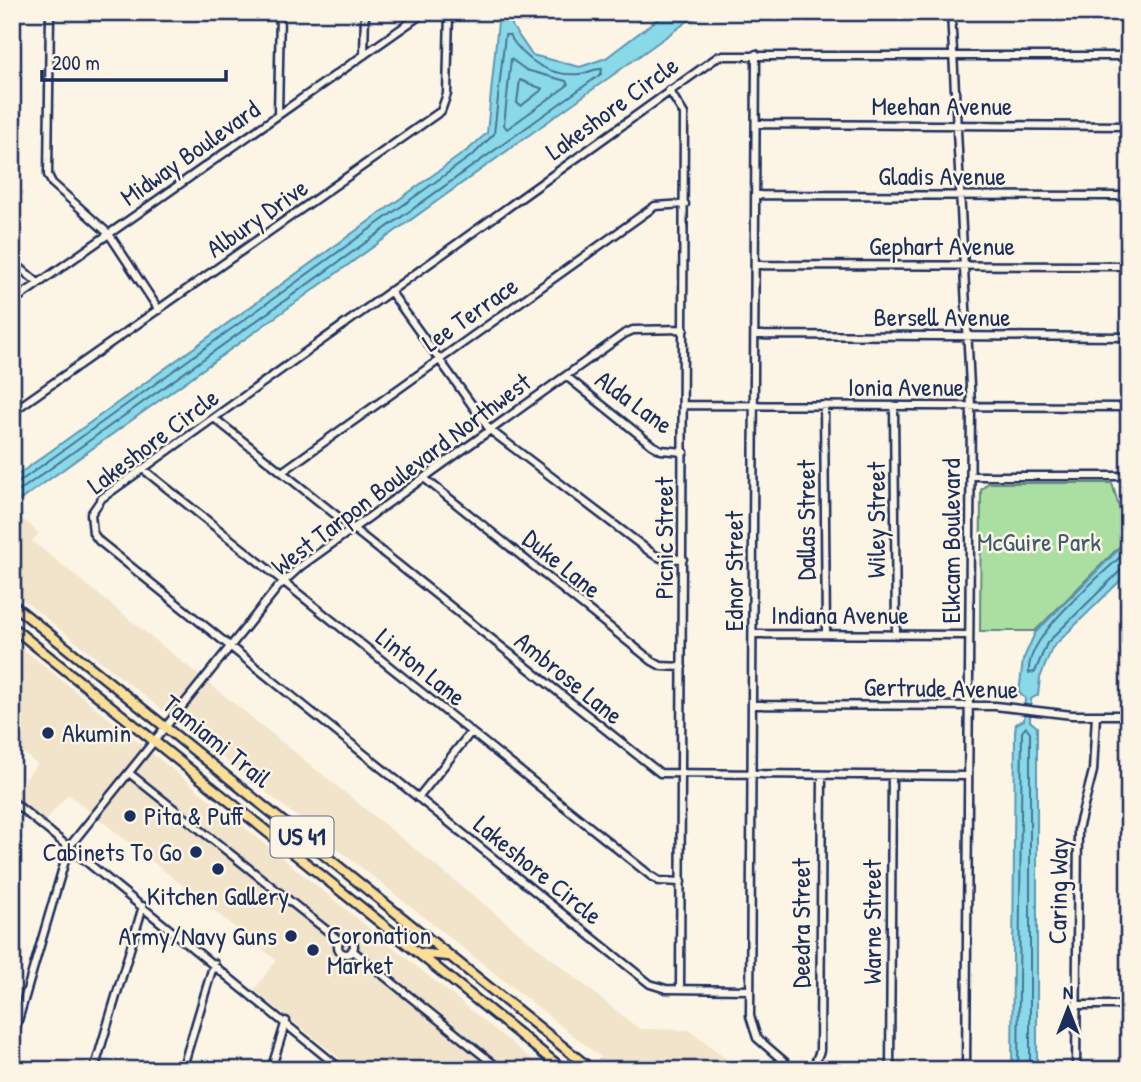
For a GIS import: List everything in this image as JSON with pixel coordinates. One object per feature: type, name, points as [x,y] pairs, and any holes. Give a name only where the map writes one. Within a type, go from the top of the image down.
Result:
[{"type":"main road","name":"Tamiami Trail","points":[[12,604],[592,1070]]},
{"type":"main road","name":"Tamiami Trail","points":[[12,627],[564,1070]]},
{"type":"main road","points":[[392,932],[427,937]]},
{"type":"main road","points":[[418,953],[434,952],[453,958]]},
{"type":"street","points":[[50,12],[48,175],[52,183],[109,234],[159,310]]},
{"type":"street","points":[[273,12],[280,12],[278,115]]},
{"type":"street","points":[[364,55],[365,12]]},
{"type":"street","name":"Midway Boulevard","points":[[12,302],[425,12]]},
{"type":"street","name":"Albury Drive","points":[[12,412],[441,111],[447,94],[449,12]]},
{"type":"street","name":"Elkcam Boulevard","points":[[951,12],[951,55],[971,406],[966,1070]]},
{"type":"street","name":"Ednor Street","points":[[756,54],[750,990],[753,1031],[762,1044],[794,1070]]},
{"type":"street","name":"Lakeshore Circle","points":[[750,990],[659,988],[650,984],[230,647],[93,533],[91,514],[95,505],[143,469],[719,56],[1129,56]]},
{"type":"street","name":"Picnic Street","points":[[670,90],[684,114],[680,989]]},
{"type":"street","name":"Meehan Avenue","points":[[756,124],[1129,126]]},
{"type":"street","name":"Gladis Avenue","points":[[755,195],[1129,196]]},
{"type":"street","name":"Lee Terrace","points":[[282,472],[655,206],[685,204]]},
{"type":"street","points":[[12,261],[38,283]]},
{"type":"street","name":"Gephart Avenue","points":[[755,265],[1129,267]]},
{"type":"street","points":[[390,291],[490,430],[653,554],[661,558],[683,559]]},
{"type":"street","name":"West Tarpon Boulevard Northwest","points":[[12,1041],[69,847],[164,726],[284,581],[490,430],[633,330],[684,329]]},
{"type":"street","name":"Bersell Avenue","points":[[755,335],[1129,337]]},
{"type":"street","name":"Alda Lane","points":[[566,376],[652,445],[661,450],[684,452]]},
{"type":"street","name":"Ionia Avenue","points":[[684,405],[1129,407]]},
{"type":"street","name":"Dallas Street","points":[[824,405],[826,634]]},
{"type":"street","name":"Wiley Street","points":[[894,406],[896,635]]},
{"type":"street","name":"Ambrose Lane","points":[[214,418],[651,769],[660,773],[681,774],[968,776]]},
{"type":"street","name":"Linton Lane","points":[[143,469],[651,876],[659,881],[681,882]]},
{"type":"street","points":[[971,476],[1129,476]]},
{"type":"street","name":"Duke Lane","points":[[424,478],[652,661],[661,666],[682,667]]},
{"type":"street","name":"Indiana Avenue","points":[[753,634],[970,635]]},
{"type":"street","name":"Gertrude Avenue","points":[[752,705],[969,706],[1129,715]]},
{"type":"street","name":"Caring Way","points":[[1076,1070],[1078,829],[1093,771],[1096,715]]},
{"type":"street","points":[[418,798],[471,732]]},
{"type":"street","points":[[129,773],[340,941],[351,940],[352,950],[501,1070]]},
{"type":"street","name":"Deedra Street","points":[[812,1070],[820,1051],[822,775]]},
{"type":"street","name":"Warne Street","points":[[890,1070],[892,775]]},
{"type":"street","points":[[12,801],[286,1021],[342,1070]]},
{"type":"street","points":[[94,1070],[143,906]]},
{"type":"street","points":[[182,1070],[214,963]]},
{"type":"street","points":[[1076,1005],[1129,1005]]},
{"type":"street","points":[[271,1070],[286,1021]]},
{"type":"shaded area","points":[[13,511],[39,533],[32,541],[639,1029],[690,1030],[740,1070],[617,1070],[12,591]]},
{"type":"shaded area","points":[[12,640],[545,1070],[348,1070],[343,1061],[254,990],[276,960],[68,794],[44,822],[12,796],[37,764],[19,749],[12,757]]},
{"type":"green space","name":"McGuire Park","points":[[988,483],[1112,483],[1128,538],[1035,631],[980,631],[981,490]]},
{"type":"water","points":[[499,12],[512,12],[512,26],[532,55],[580,67],[606,58],[667,12],[768,12],[697,17],[688,21],[12,506],[12,479],[469,149],[487,133]]},
{"type":"water","points":[[1129,539],[1129,572],[1052,648],[1040,678],[1038,695],[1031,699],[1030,721],[1037,727],[1037,1070],[1012,1070],[1015,732],[1016,724],[1024,720],[1025,698],[1019,693],[1023,660],[1035,633]]},
{"type":"place","name":"Akumin","points":[[48,733]]},
{"type":"place","name":"Pita & Puff","points":[[130,816]]},
{"type":"place","name":"Cabinets To Go","points":[[196,852]]},
{"type":"place","name":"Kitchen Gallery","points":[[218,869]]},
{"type":"place","name":"Army/Navy Guns","points":[[291,936]]},
{"type":"place","name":"Coronation Market","points":[[313,950]]}]
